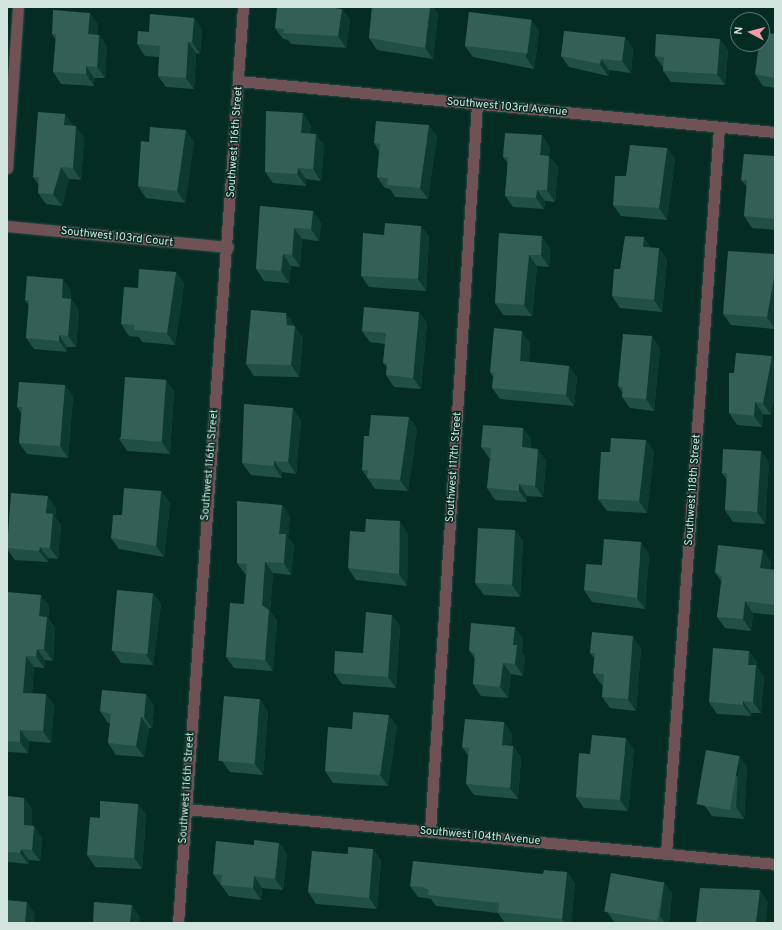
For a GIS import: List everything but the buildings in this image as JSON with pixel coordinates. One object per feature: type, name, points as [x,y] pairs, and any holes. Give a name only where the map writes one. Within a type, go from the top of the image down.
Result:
[{"type":"street","points":[[7,168],[11,59],[18,7]]},
{"type":"street","name":"Southwest 116th Street","points":[[178,923],[228,247],[243,7]]},
{"type":"street","name":"Southwest 103rd Avenue","points":[[239,81],[775,132]]},
{"type":"street","name":"Southwest 117th Street","points":[[430,831],[478,104]]},
{"type":"street","name":"Southwest 118th Street","points":[[666,853],[719,127]]},
{"type":"street","name":"Southwest 103rd Court","points":[[7,226],[228,247]]},
{"type":"street","name":"Southwest 104th Avenue","points":[[186,809],[775,864]]}]
